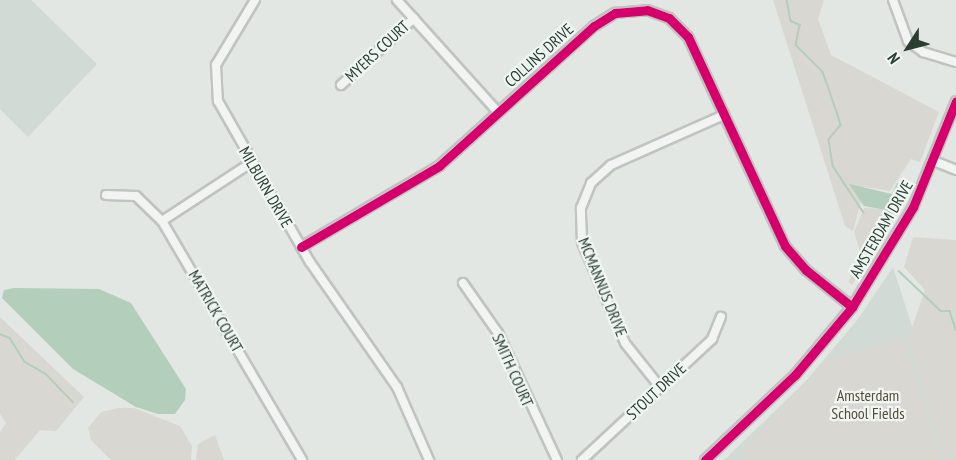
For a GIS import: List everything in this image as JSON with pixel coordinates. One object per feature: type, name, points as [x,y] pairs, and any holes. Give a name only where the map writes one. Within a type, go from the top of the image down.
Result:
[{"type":"street","name":"MILBURN DRIVE","points":[[255,0],[220,55],[214,78],[218,101],[300,247],[397,387],[429,460]]},
{"type":"street","points":[[398,0],[498,112]]},
{"type":"street","points":[[893,0],[898,25],[908,40],[923,52],[956,62]]},
{"type":"street","name":"COLLINS DRIVE","points":[[300,247],[422,178],[594,26],[615,13],[635,9],[656,12],[681,27],[776,233],[806,270],[852,307]]},
{"type":"street","name":"MYERS COURT","points":[[341,85],[414,18]]},
{"type":"street","name":"AMSTERDAM DRIVE","points":[[705,460],[795,375],[852,307],[900,231],[934,161],[956,101]]},
{"type":"street","name":"MCMANNUS DRIVE","points":[[660,387],[625,343],[582,242],[581,208],[591,183],[611,165],[724,116]]},
{"type":"street","points":[[934,161],[956,170]]},
{"type":"street","points":[[162,221],[252,162]]},
{"type":"street","name":"MATRICK COURT","points":[[106,195],[136,196],[162,221],[302,460]]},
{"type":"street","name":"SMITH COURT","points":[[463,283],[498,333],[557,460]]},
{"type":"street","name":"STOUT DRIVE","points":[[582,460],[712,339],[721,317]]},
{"type":"shaded area","points":[[0,0],[31,0],[97,64],[28,137],[0,109]]},
{"type":"shaded area","points":[[897,183],[904,186],[903,194],[872,250],[869,246],[886,210],[864,206],[849,184],[892,194]]},
{"type":"shaded area","name":"Amsterdam School Fields","points":[[893,267],[955,460],[724,460],[806,381],[858,319]]},
{"type":"shaded area","points":[[14,288],[99,289],[131,303],[186,389],[185,400],[175,414],[158,414],[136,407],[73,369],[2,298],[4,290]]},
{"type":"green space","points":[[773,0],[824,0],[818,19],[831,55],[939,112],[920,162],[911,159],[890,191],[865,187],[853,231],[845,226]]},
{"type":"green space","points":[[864,208],[887,209],[868,247],[874,251],[852,285],[848,282],[861,255],[854,232]]},
{"type":"green space","points":[[913,237],[956,240],[956,460],[945,460],[908,339],[925,290],[904,267]]},
{"type":"green space","points":[[0,317],[84,397],[56,431],[40,430],[15,460],[0,460],[0,432],[6,423],[0,414]]},
{"type":"green space","name":"Amsterdam School Fields","points":[[904,338],[942,460],[745,460],[741,451],[828,359]]},
{"type":"green space","points":[[118,408],[134,408],[180,426],[192,446],[191,460],[111,460],[91,440],[88,428],[101,412]]},
{"type":"green space","points":[[215,435],[224,460],[196,460],[198,444]]},
{"type":"waterway","points":[[787,0],[791,21],[800,25],[796,45],[823,72],[841,125],[829,140],[833,166],[864,213]]},
{"type":"waterway","points":[[899,271],[941,311],[950,311],[956,330]]},
{"type":"waterway","points":[[0,334],[10,338],[25,362],[46,374],[73,402]]},
{"type":"cycle path","points":[[301,247],[439,166],[594,26],[615,13],[647,10],[669,18],[688,37],[785,246],[806,270],[852,307]]},
{"type":"cycle path","points":[[705,460],[795,375],[852,307],[913,207],[956,101]]}]
